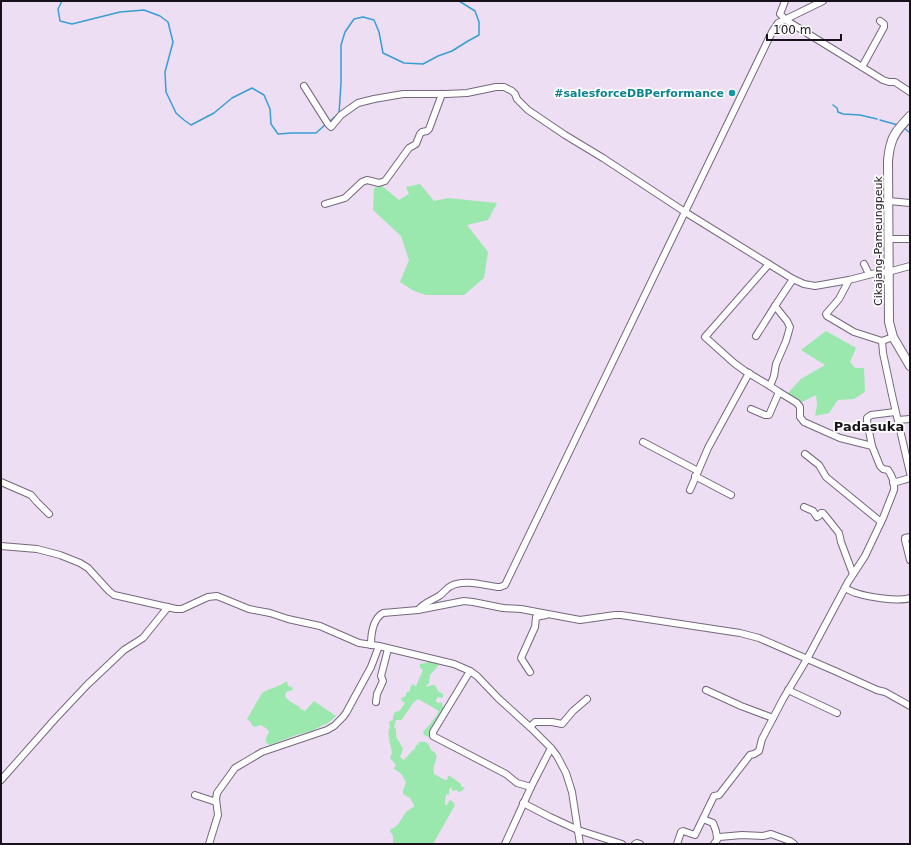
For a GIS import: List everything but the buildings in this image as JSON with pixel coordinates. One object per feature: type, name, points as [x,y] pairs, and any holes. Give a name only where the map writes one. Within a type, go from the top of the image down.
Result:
[{"type":"main road","name":"Cikajang-Pameungpeuk","points":[[906,122],[892,139],[888,160],[888,272],[889,322],[893,337],[910,366]]},
{"type":"street","points":[[785,1],[780,14],[784,19],[862,68],[883,80],[895,82],[910,92]]},
{"type":"street","points":[[418,610],[423,604],[439,596],[447,588],[456,584],[471,583],[497,588],[505,585],[772,32],[778,23],[784,19],[823,1]]},
{"type":"street","points":[[862,68],[884,27],[884,24],[880,21]]},
{"type":"street","points":[[304,86],[331,127],[341,115],[358,102],[403,94],[467,93],[496,87],[504,87],[515,94],[517,99],[528,110],[685,212],[793,279],[804,284],[815,286],[849,280],[869,274],[888,272],[910,266]]},
{"type":"street","points":[[325,204],[345,198],[362,182],[367,180],[379,182],[385,181],[409,148],[416,144],[420,134],[429,129],[442,94]]},
{"type":"street","points":[[889,201],[910,203]]},
{"type":"street","points":[[889,239],[910,239]]},
{"type":"street","points":[[769,264],[706,336],[706,338],[734,363],[799,405],[800,417],[804,422],[840,438],[872,446]]},
{"type":"street","points":[[864,264],[869,274]]},
{"type":"street","points":[[756,336],[793,279]]},
{"type":"street","points":[[849,280],[839,299],[826,314],[827,316],[854,332],[882,341],[893,337]]},
{"type":"street","points":[[770,386],[774,376],[776,364],[786,341],[790,327],[775,306]]},
{"type":"street","points":[[882,341],[884,359],[895,412],[910,473]]},
{"type":"street","points":[[690,490],[710,444],[749,373]]},
{"type":"street","points":[[751,409],[765,415],[769,415],[779,392]]},
{"type":"street","points":[[677,844],[681,832],[683,831],[695,835],[714,796],[719,796],[750,755],[759,751],[762,739],[788,690],[807,659],[853,574],[865,556],[894,490],[892,476],[888,470],[883,469],[880,466],[872,446],[867,418],[871,415],[895,412]]},
{"type":"street","points":[[898,420],[910,419]]},
{"type":"street","points":[[643,442],[731,495]]},
{"type":"street","points":[[805,454],[820,465],[826,477],[881,522]]},
{"type":"street","points":[[893,483],[910,478]]},
{"type":"street","points":[[1,482],[31,495],[50,514]]},
{"type":"street","points":[[804,507],[813,511],[818,517],[821,513],[823,513],[838,532],[853,574]]},
{"type":"street","points":[[910,537],[905,538],[905,540],[910,560]]},
{"type":"street","points":[[1,546],[37,550],[64,557],[88,568],[114,595],[176,609],[182,609],[208,597],[217,596],[249,609],[320,626],[359,643],[379,646],[454,664],[470,671],[530,727],[557,756],[563,766],[570,784],[580,844]]},
{"type":"street","points":[[845,588],[856,593],[870,596],[895,599],[910,598]]},
{"type":"street","points":[[371,645],[372,631],[377,618],[383,613],[418,610],[464,602],[521,609],[580,620],[621,615],[740,633],[759,638],[884,692],[910,706]]},
{"type":"street","points":[[1,780],[87,685],[124,650],[143,638],[168,607]]},
{"type":"street","points":[[530,672],[521,658],[534,627],[536,616],[551,615]]},
{"type":"street","points":[[209,844],[218,815],[216,796],[218,789],[233,770],[238,765],[262,752],[321,732],[334,726],[346,713],[371,667],[379,646]]},
{"type":"street","points":[[376,702],[376,694],[383,681],[381,676],[388,649]]},
{"type":"street","points":[[470,671],[433,732],[433,736],[506,774],[517,783],[531,787]]},
{"type":"street","points":[[706,690],[741,706],[773,718]]},
{"type":"street","points":[[788,690],[836,713]]},
{"type":"street","points":[[530,727],[535,722],[552,722],[562,724],[573,711],[588,699]]},
{"type":"street","points":[[505,844],[523,803],[551,748]]},
{"type":"street","points":[[195,794],[216,802]]},
{"type":"street","points":[[523,803],[578,830],[622,844]]},
{"type":"street","points":[[703,819],[713,823],[716,831],[716,841]]},
{"type":"street","points":[[716,841],[719,837],[742,835],[765,836],[771,834],[794,844]]},
{"type":"street","points":[[635,844],[640,844]]},
{"type":"green space","points":[[420,184],[434,201],[448,198],[497,203],[488,220],[467,225],[488,252],[484,278],[464,295],[426,295],[414,291],[400,282],[409,260],[401,236],[373,210],[374,188],[382,186],[399,200],[409,194],[406,187]]},
{"type":"green space","points":[[826,331],[856,348],[850,362],[855,368],[864,368],[865,392],[854,399],[838,400],[829,413],[815,416],[817,405],[816,395],[802,402],[788,393],[801,379],[825,365],[801,350]]},
{"type":"green space","points":[[429,660],[440,662],[430,675],[429,683],[425,687],[435,685],[438,691],[443,694],[443,698],[438,697],[436,702],[441,702],[444,708],[429,737],[424,735],[423,732],[439,711],[418,699],[413,703],[401,720],[396,720],[394,727],[396,729],[397,739],[403,749],[400,757],[404,760],[415,749],[419,742],[425,742],[436,754],[434,774],[445,780],[447,780],[448,776],[450,776],[461,784],[461,787],[465,787],[462,791],[458,792],[457,790],[452,791],[451,787],[449,790],[449,795],[446,794],[445,805],[447,805],[450,800],[455,805],[433,844],[393,844],[393,836],[390,831],[391,829],[397,825],[406,812],[414,807],[414,805],[410,798],[403,794],[406,782],[401,774],[393,768],[396,765],[390,758],[392,753],[389,737],[389,722],[393,720],[395,712],[400,710],[405,703],[401,698],[406,696],[406,693],[410,691],[412,685],[414,684],[416,686],[423,670],[420,668],[420,664],[426,663]]},
{"type":"green space","points":[[287,681],[288,686],[292,687],[293,690],[286,692],[285,696],[293,704],[305,711],[314,701],[336,716],[328,723],[312,731],[296,735],[270,745],[266,743],[266,738],[269,732],[267,729],[261,725],[254,727],[247,719],[262,693]]},
{"type":"waterway","points":[[62,1],[58,9],[60,21],[72,24],[120,12],[144,10],[160,16],[168,22],[173,42],[165,72],[166,92],[176,113],[191,125],[214,113],[232,98],[252,88],[264,95],[270,109],[271,124],[278,134],[316,133],[326,124]]},
{"type":"waterway","points":[[329,122],[339,113],[341,45],[345,32],[354,19],[363,17],[374,20],[379,32],[383,53],[404,63],[423,64],[452,51],[479,35],[479,22],[475,11],[459,1]]},
{"type":"waterway","points":[[833,105],[837,108],[838,112],[843,114],[860,115],[877,119]]},
{"type":"waterway","points":[[880,120],[898,125]]},
{"type":"waterway","points":[[903,127],[910,133]]},
{"type":"place","name":"#salesforceDBPerformance","points":[[732,93]]},
{"type":"district","name":"Padasuka","points":[[869,426]]}]
